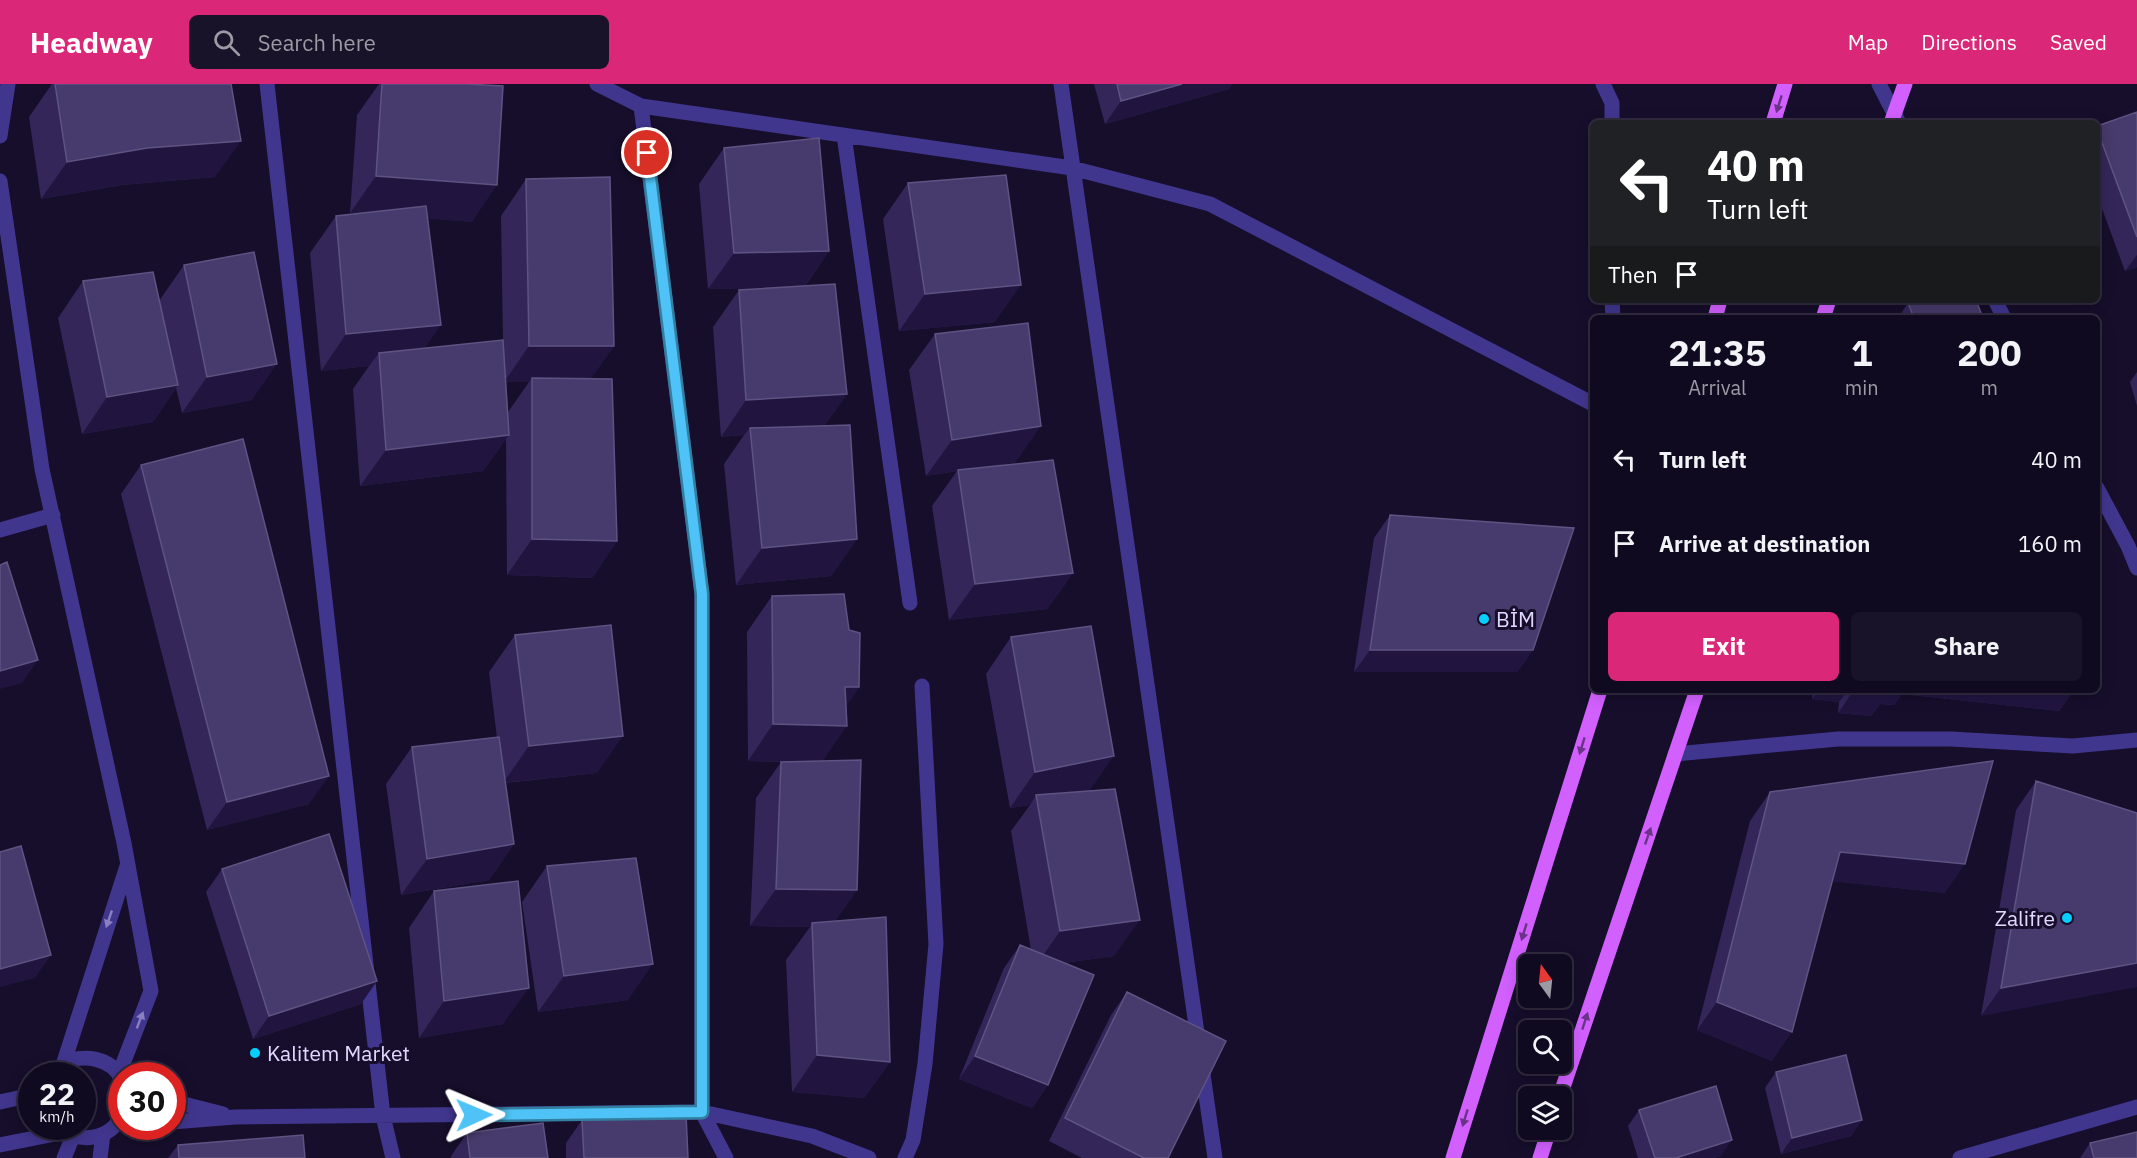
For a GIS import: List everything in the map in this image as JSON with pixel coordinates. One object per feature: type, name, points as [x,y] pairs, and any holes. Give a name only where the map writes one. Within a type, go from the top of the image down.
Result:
[{"type":"main road","points":[[1774,120],[1785,84]]},
{"type":"main road","points":[[1895,120],[1905,84]]},
{"type":"main road","points":[[1453,1158],[1599,693]]},
{"type":"main road","points":[[1563,1086],[1696,693]]},
{"type":"main road","points":[[1540,1158],[1546,1140]]},
{"type":"street","points":[[0,136],[8,84]]},
{"type":"street","points":[[267,84],[383,1116],[393,1158]]},
{"type":"street","points":[[597,84],[641,106],[1072,168],[1210,204],[1590,402]]},
{"type":"street","points":[[1061,84],[1215,1158]]},
{"type":"street","points":[[1603,84],[1612,103],[1612,120]]},
{"type":"street","points":[[1879,84],[1895,120]]},
{"type":"street","points":[[641,106],[702,594],[702,1112],[726,1158]]},
{"type":"street","points":[[843,135],[910,603]]},
{"type":"street","points":[[0,181],[42,469],[128,864],[151,991],[125,1062]]},
{"type":"street","points":[[2100,493],[2133,544],[2137,568]]},
{"type":"street","points":[[0,530],[52,515]]},
{"type":"street","points":[[905,1158],[913,1140],[925,1064],[936,944],[922,686]]},
{"type":"street","points":[[1675,754],[1838,739],[1951,739],[2073,746],[2137,740]]},
{"type":"street","points":[[61,1062],[128,864]]},
{"type":"street","points":[[72,1062],[77,1059],[93,1058],[108,1064]]},
{"type":"street","points":[[0,1102],[18,1098]]},
{"type":"street","points":[[186,1105],[235,1117]]},
{"type":"street","points":[[1960,1158],[2137,1107]]},
{"type":"street","points":[[186,1121],[235,1117],[702,1112],[812,1136],[869,1158]]},
{"type":"street","points":[[0,1145],[24,1140]]},
{"type":"street","points":[[64,1158],[65,1140]]},
{"type":"street","points":[[100,1158],[109,1140]]},
{"type":"building","points":[[55,84],[231,84],[241,141],[147,148],[67,162]]},
{"type":"building","points":[[382,84],[503,86],[497,185],[376,176]]},
{"type":"building","points":[[1117,84],[1182,84],[1121,101]]},
{"type":"building","points":[[2137,112],[2137,237],[2100,137],[2100,125]]},
{"type":"building","points":[[819,138],[829,251],[734,253],[724,148]]},
{"type":"building","points":[[1006,175],[1021,285],[925,294],[908,183]]},
{"type":"building","points":[[610,177],[614,346],[529,346],[526,179]]},
{"type":"building","points":[[426,206],[441,325],[346,334],[336,216]]},
{"type":"building","points":[[254,252],[277,364],[207,377],[184,265]]},
{"type":"building","points":[[153,272],[178,385],[107,397],[83,281]]},
{"type":"building","points":[[835,284],[847,394],[746,400],[739,290]]},
{"type":"building","points":[[1908,303],[1977,303],[1982,315],[1913,315]]},
{"type":"building","points":[[1028,323],[1041,426],[952,440],[935,334]]},
{"type":"building","points":[[503,340],[509,435],[386,450],[379,353]]},
{"type":"building","points":[[532,378],[612,379],[617,541],[532,539]]},
{"type":"building","points":[[850,425],[857,539],[762,548],[750,428]]},
{"type":"building","points":[[243,439],[329,776],[227,802],[141,465]]},
{"type":"building","points":[[1053,460],[1073,573],[975,584],[958,470]]},
{"type":"building","points":[[1390,515],[1574,528],[1533,650],[1370,650]]},
{"type":"building","points":[[7,562],[38,660],[0,671],[0,565]]},
{"type":"building","points":[[844,594],[849,630],[860,633],[859,687],[845,687],[847,726],[773,724],[772,596]]},
{"type":"building","points":[[611,625],[623,736],[529,746],[515,635]]},
{"type":"building","points":[[1091,626],[1114,756],[1035,772],[1011,637]]},
{"type":"building","points":[[499,737],[514,844],[427,859],[412,747]]},
{"type":"building","points":[[861,760],[857,890],[776,889],[781,762]]},
{"type":"building","points":[[1993,761],[1965,864],[1840,852],[1792,1032],[1717,1002],[1770,792]]},
{"type":"building","name":"Zalifre","points":[[2036,781],[2137,813],[2137,963],[2001,988]]},
{"type":"building","points":[[1115,789],[1140,920],[1060,931],[1036,795]]},
{"type":"building","points":[[329,834],[377,981],[269,1016],[222,869]]},
{"type":"building","points":[[21,846],[51,955],[0,969],[0,852]]},
{"type":"building","points":[[636,858],[653,964],[564,976],[547,866]]},
{"type":"building","points":[[518,881],[529,988],[444,1001],[434,891]]},
{"type":"building","points":[[886,917],[890,1062],[817,1055],[812,923]]},
{"type":"building","points":[[1020,945],[1094,975],[1048,1085],[975,1056]]},
{"type":"building","points":[[1127,992],[1226,1041],[1168,1158],[1144,1158],[1065,1118]]},
{"type":"building","points":[[1846,1055],[1862,1120],[1792,1138],[1776,1072]]},
{"type":"building","points":[[1716,1086],[1732,1140],[1676,1158],[1655,1158],[1639,1110]]},
{"type":"building","points":[[686,1114],[688,1158],[584,1158],[582,1120]]},
{"type":"building","points":[[543,1123],[548,1158],[470,1158],[467,1133]]},
{"type":"building","points":[[2137,1132],[2137,1158],[2094,1158],[2090,1143]]},
{"type":"building","points":[[303,1135],[305,1158],[179,1158],[178,1145]]},
{"type":"place","name":"BİM","points":[[1484,619]]},
{"type":"place","name":"Zalifre","points":[[2067,918]]},
{"type":"place","name":"Kalitem Market","points":[[255,1053]]},
{"type":"route","points":[[474,1115],[702,1112],[702,594],[647,153]]}]
